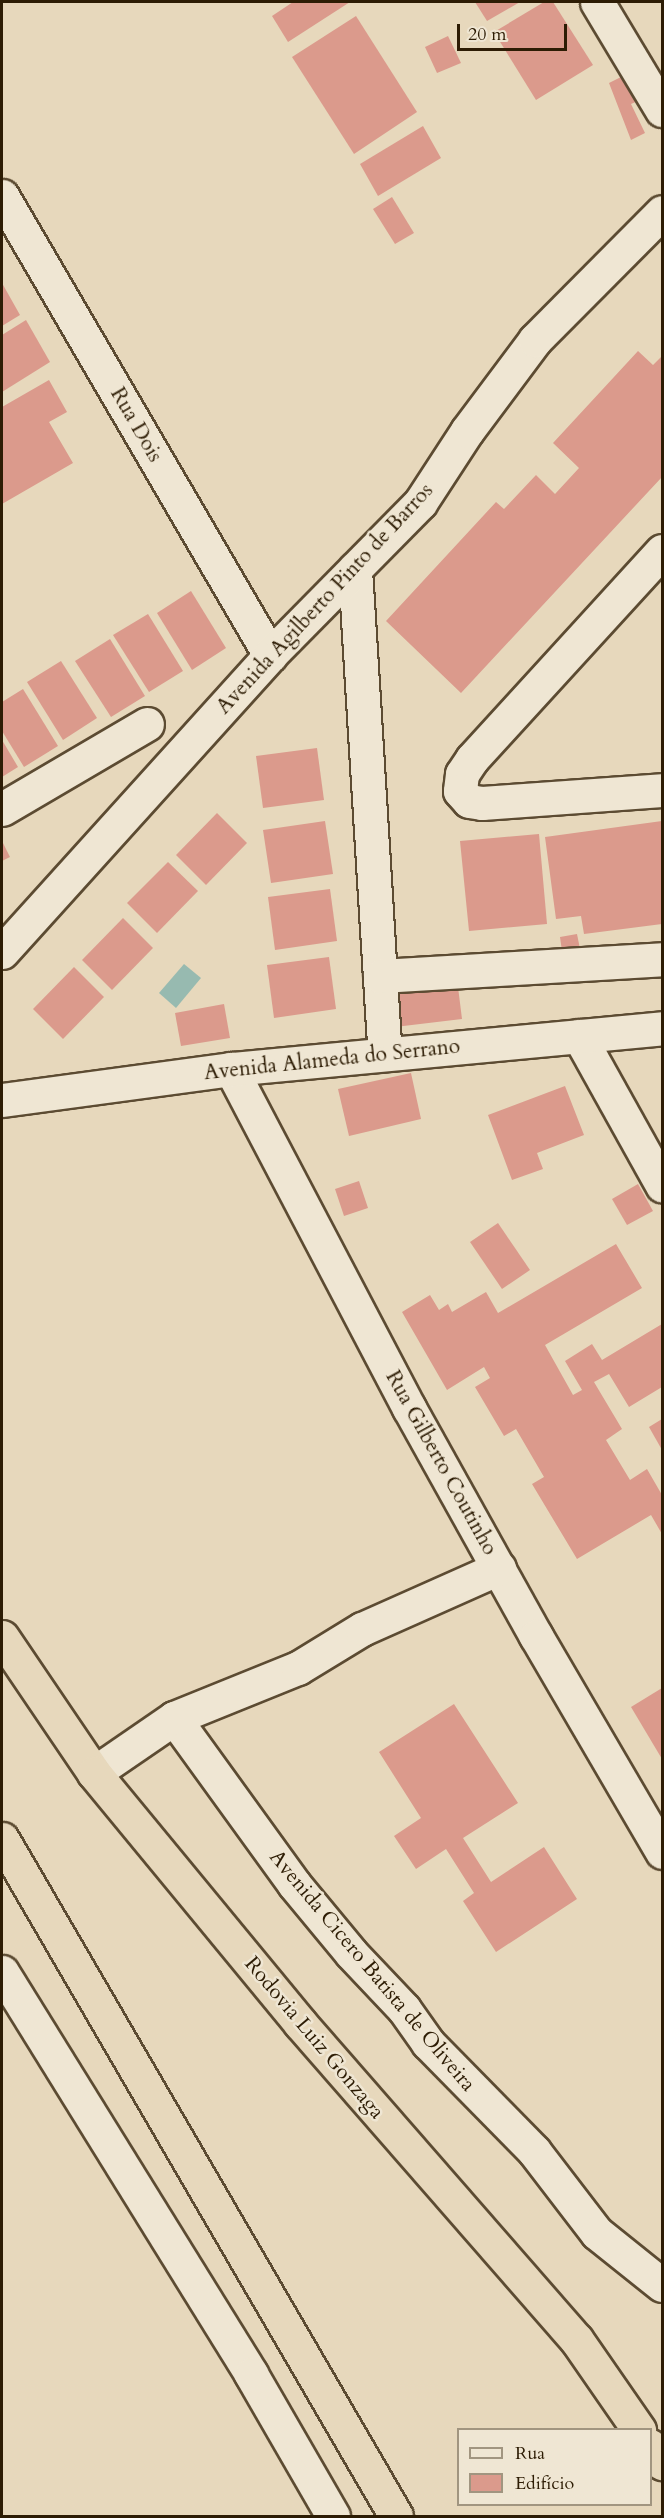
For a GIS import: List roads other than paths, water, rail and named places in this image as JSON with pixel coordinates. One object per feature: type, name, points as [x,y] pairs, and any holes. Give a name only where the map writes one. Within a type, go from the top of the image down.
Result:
[{"type":"highway","name":"Rodovia Luiz Gonzaga","points":[[2,1637],[94,1773],[300,2023],[576,2340],[638,2428]]},
{"type":"highway","points":[[2,1839],[396,2517]]},
{"type":"highway","points":[[652,2447],[663,2463]]},
{"type":"street","points":[[597,2],[663,110]]},
{"type":"street","name":"Rua Dois","points":[[2,196],[270,655]]},
{"type":"street","name":"Avenida Agilberto Pinto de Barros","points":[[2,952],[270,655],[420,503],[467,431],[535,339],[663,212]]},
{"type":"street","points":[[663,551],[472,759],[462,774],[460,791],[469,801],[482,803],[663,790]]},
{"type":"street","points":[[355,569],[385,1054]]},
{"type":"street","points":[[2,809],[147,724]]},
{"type":"street","points":[[380,976],[663,959]]},
{"type":"street","name":"Avenida Alameda do Serrano","points":[[2,1100],[231,1069],[663,1028]]},
{"type":"street","points":[[579,1036],[663,1185]]},
{"type":"street","name":"Rua Gilberto Coutinho","points":[[231,1069],[409,1408],[663,1852]]},
{"type":"street","points":[[94,1773],[174,1718],[298,1668],[362,1629],[499,1568]]},
{"type":"street","name":"Avenida Cicero Batista de Oliveira","points":[[174,1718],[294,1884],[351,1953],[404,2009],[428,2043],[534,2151],[597,2232],[663,2285]]},
{"type":"street","points":[[2,1972],[251,2374],[333,2517]]},
{"type":"water","points":[[184,964],[201,978],[176,1008],[159,993]]}]
